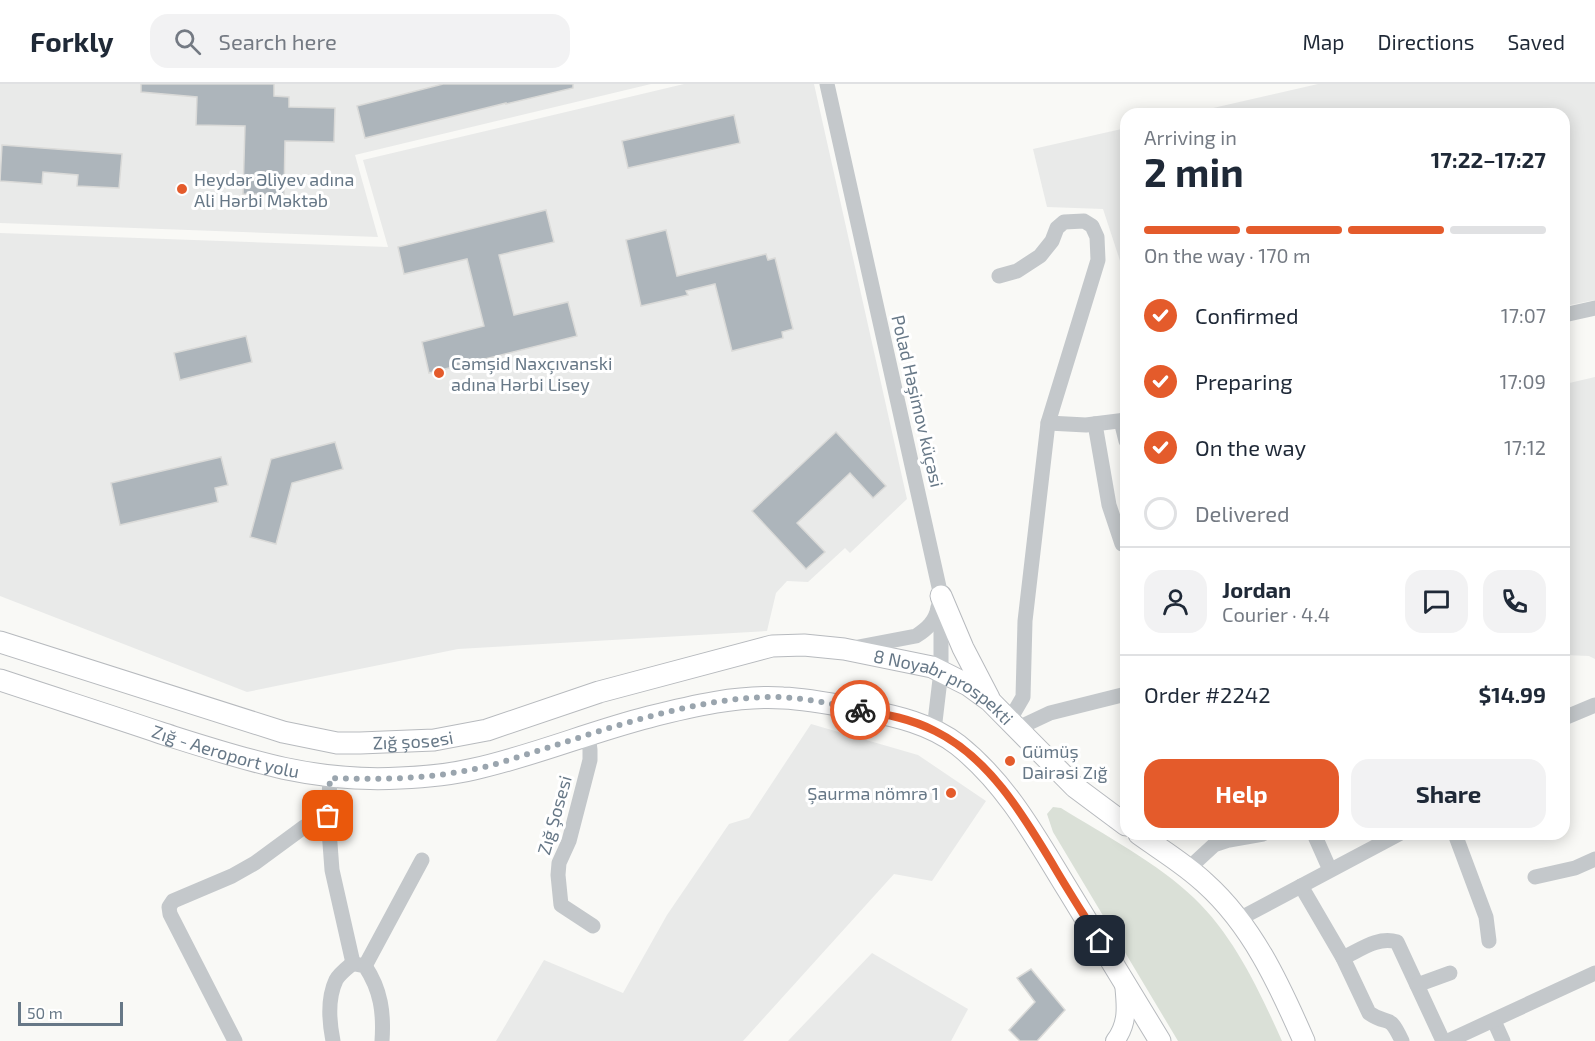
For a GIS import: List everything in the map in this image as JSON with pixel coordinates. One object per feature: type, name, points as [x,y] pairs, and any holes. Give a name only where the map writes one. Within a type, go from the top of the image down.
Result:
[{"type":"highway","points":[[941,596],[963,648],[990,701]]},
{"type":"highway","name":"Zığ şosesi","points":[[0,642],[283,732],[338,743],[422,741],[463,735],[512,723],[599,692],[752,651],[790,645],[835,648]]},
{"type":"highway","name":"8 Noyabr prospekti","points":[[835,648],[932,667],[968,685],[990,701],[1075,787],[1120,821]]},
{"type":"highway","name":"Zığ - Aeroport yolu","points":[[0,680],[275,768],[330,778],[362,780],[471,770],[588,734],[687,708],[766,697],[809,700]]},
{"type":"highway","name":"8 Noyabr prospekti","points":[[809,700],[883,714],[933,730],[971,757],[1004,791],[1024,817],[1160,1041]]},
{"type":"highway","points":[[1148,840],[1188,868],[1239,919],[1266,962],[1304,1041]]},
{"type":"main road","points":[[1115,1041],[1122,1033],[1126,1019],[1124,981]]},
{"type":"street","name":"Polad Həşimov küçəsi","points":[[827,84],[941,596],[941,671],[933,730]]},
{"type":"street","points":[[999,276],[1017,271],[1040,256],[1052,242],[1057,228],[1064,222],[1084,221],[1092,226],[1097,237],[1098,260],[1048,423],[1025,621],[1023,697],[1012,725]]},
{"type":"street","points":[[1570,314],[1595,308]]},
{"type":"street","points":[[1048,423],[1086,425],[1120,421]]},
{"type":"street","points":[[1095,424],[1109,505],[1120,538]]},
{"type":"street","points":[[835,648],[916,636],[934,620],[941,596]]},
{"type":"street","points":[[1012,725],[1120,696]]},
{"type":"street","points":[[1570,715],[1595,705]]},
{"type":"street","name":"Zığ Şosesi","points":[[588,734],[590,760],[558,875],[561,905],[593,926]]},
{"type":"street","points":[[330,778],[328,816],[332,870],[359,964],[374,980],[381,1000],[384,1020],[382,1041]]},
{"type":"street","points":[[235,1041],[170,914],[169,907],[173,901],[232,876],[255,863],[304,828],[328,816]]},
{"type":"street","points":[[1188,868],[1214,845],[1229,840]]},
{"type":"street","points":[[1317,840],[1330,870]]},
{"type":"street","points":[[1239,919],[1388,840]]},
{"type":"street","points":[[1457,840],[1486,917],[1489,941]]},
{"type":"street","points":[[1535,877],[1575,868],[1595,859]]},
{"type":"street","points":[[333,1041],[329,1020],[331,997],[337,979],[359,964],[422,860]]},
{"type":"street","points":[[1301,886],[1343,958],[1369,1013],[1374,1017],[1387,1019],[1394,1023],[1402,1041]]},
{"type":"street","points":[[1343,958],[1381,940],[1397,942],[1443,1041]]},
{"type":"street","points":[[1417,985],[1450,973]]},
{"type":"street","points":[[1448,1041],[1595,974]]},
{"type":"street","points":[[1494,1021],[1503,1041]]},
{"type":"shaded area","name":"Heydər Əliyev adına Ali Hərbi Məktəb","points":[[0,84],[651,84],[355,155],[378,237],[0,223]]},
{"type":"shaded area","name":"Cəmşid Naxçıvanski adına Hərbi Lisey","points":[[684,84],[814,84],[907,499],[850,553],[845,548],[808,582],[787,581],[776,593],[767,631],[458,649],[247,692],[0,596],[0,233],[388,247],[363,160]]},
{"type":"shaded area","points":[[1318,84],[1595,84],[1595,300],[1570,305],[1570,108],[1213,108]]},
{"type":"shaded area","points":[[1120,129],[1120,261],[1103,209],[1047,207],[1033,149]]},
{"type":"shaded area","points":[[1595,377],[1595,659],[1589,656],[1570,655],[1570,383]]},
{"type":"shaded area","points":[[811,724],[918,755],[986,801],[932,881],[894,874],[743,1041],[496,1041],[544,960],[623,993],[667,915],[729,824],[749,818]]},
{"type":"shaded area","points":[[1053,807],[1061,808],[1130,850],[1180,885],[1194,898],[1233,946],[1255,983],[1282,1041],[1178,1041],[1053,832],[1047,814]]},
{"type":"shaded area","points":[[872,953],[968,1009],[951,1041],[788,1041]]},
{"type":"building","points":[[141,84],[274,84],[274,96],[289,97],[289,107],[335,108],[334,142],[285,141],[284,195],[243,194],[245,126],[196,125],[197,97],[141,92]]},
{"type":"building","points":[[443,84],[573,84],[573,88],[365,138],[357,106]]},
{"type":"building","points":[[734,115],[740,143],[628,168],[622,141]]},
{"type":"building","points":[[2,145],[122,154],[119,188],[77,186],[78,175],[43,172],[42,184],[0,181]]},
{"type":"building","points":[[546,210],[554,242],[499,255],[514,315],[568,302],[577,336],[429,373],[422,342],[484,326],[467,259],[404,274],[398,247]]},
{"type":"building","points":[[666,230],[677,276],[766,254],[768,260],[775,258],[793,329],[782,332],[783,338],[732,351],[715,284],[686,291],[688,295],[641,306],[626,240]]},
{"type":"building","points":[[246,336],[252,362],[180,380],[174,353]]},
{"type":"building","points":[[836,432],[886,486],[873,498],[850,473],[797,523],[825,552],[806,569],[752,511]]},
{"type":"building","points":[[335,442],[343,469],[292,483],[276,544],[250,537],[271,459]]},
{"type":"building","points":[[221,457],[228,485],[215,488],[218,502],[120,525],[111,483]]},
{"type":"building","points":[[1031,969],[1065,1010],[1037,1041],[1020,1041],[1009,1030],[1035,1002],[1017,978]]},
{"type":"way so far","points":[[328,816],[330,778],[362,780],[400,778],[471,770],[647,718],[733,700],[781,697],[860,710]]},
{"type":"place","name":"Heydər Əliyev adına Ali Hərbi Məktəb","points":[[182,189]]},
{"type":"place","name":"Cəmşid Naxçıvanski adına Hərbi Lisey","points":[[439,373]]},
{"type":"place","name":"Gümüş Dairəsi Zığ","points":[[1010,761]]},
{"type":"place","name":"Şaurma nömrә 1","points":[[951,793]]},
{"type":"route","points":[[860,710],[883,714],[933,730],[971,757],[1009,797],[1034,831],[1100,941]]}]
